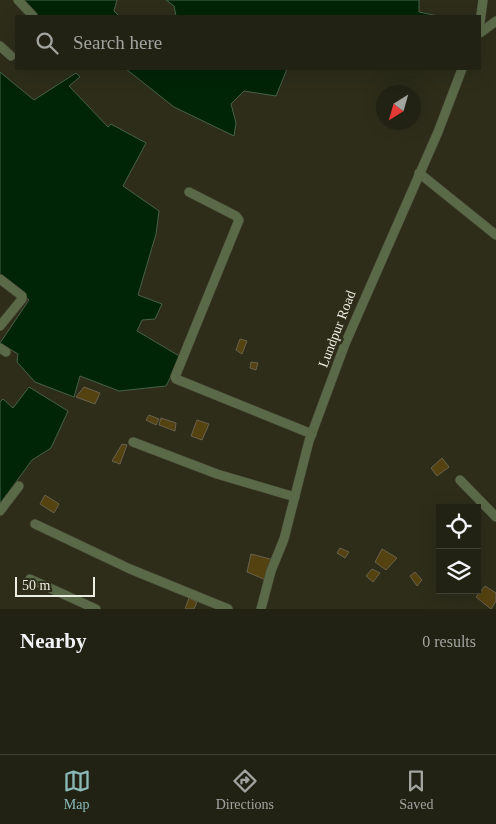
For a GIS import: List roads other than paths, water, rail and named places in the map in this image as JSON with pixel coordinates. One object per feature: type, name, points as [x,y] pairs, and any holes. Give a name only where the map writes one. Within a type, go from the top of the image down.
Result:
[{"type":"street","points":[[18,0],[32,15]]},
{"type":"street","points":[[481,15],[483,0]]},
{"type":"street","points":[[481,32],[496,21]]},
{"type":"street","points":[[0,46],[11,56]]},
{"type":"street","name":"Lundpur Road","points":[[261,609],[295,498],[312,434],[370,282],[419,173],[462,70]]},
{"type":"street","points":[[419,173],[496,235]]},
{"type":"street","points":[[189,192],[236,216],[239,220],[175,377],[176,379],[312,434]]},
{"type":"street","points":[[0,279],[22,296],[22,299],[0,326]]},
{"type":"street","points":[[133,442],[217,474],[295,498]]},
{"type":"street","points":[[460,480],[496,517]]},
{"type":"street","points":[[0,510],[19,486]]},
{"type":"street","points":[[35,524],[130,569],[228,609]]},
{"type":"street","points":[[30,579],[96,609]]}]
